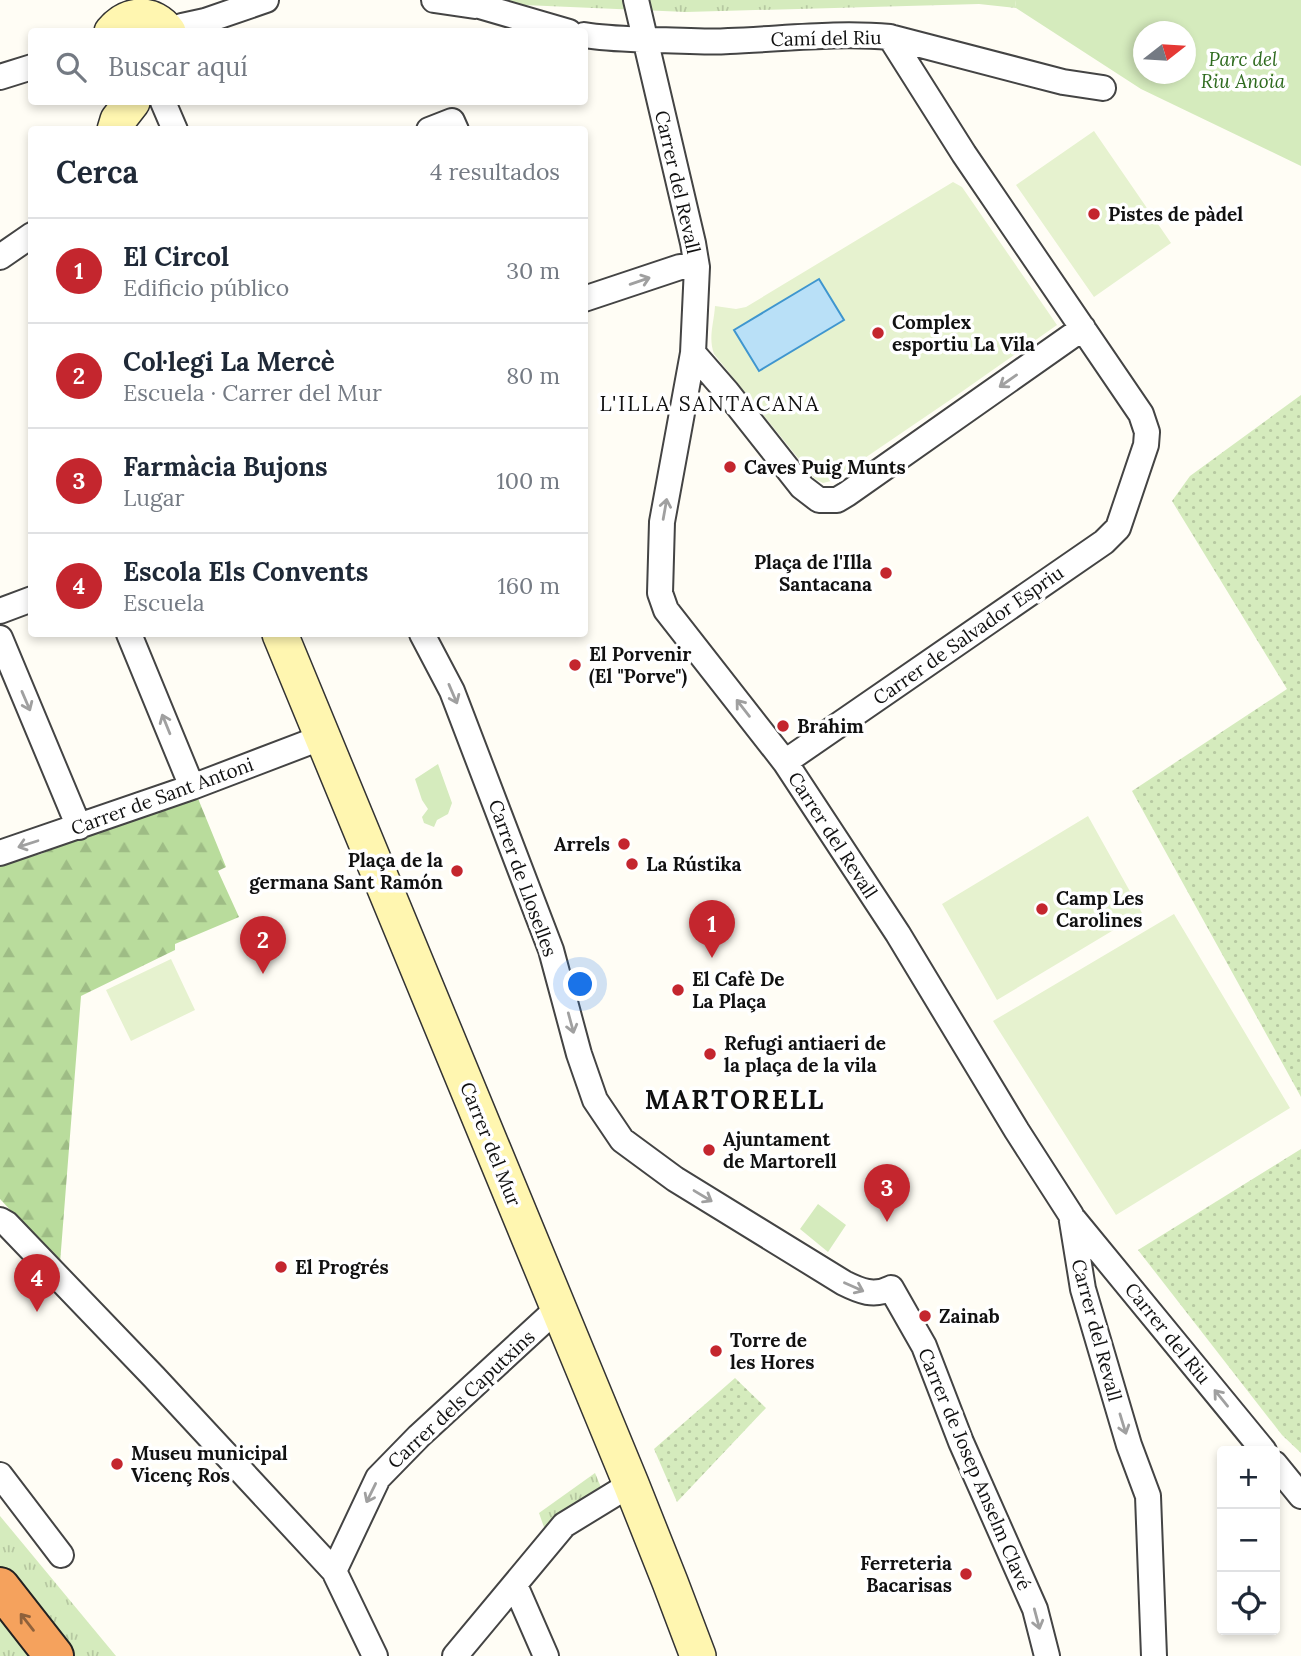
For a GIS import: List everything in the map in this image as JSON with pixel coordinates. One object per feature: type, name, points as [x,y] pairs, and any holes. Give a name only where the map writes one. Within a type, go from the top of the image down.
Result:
[{"type":"highway","points":[[0,1587],[54,1656]]},
{"type":"main road","name":"Carrer del Mur","points":[[281,637],[631,1484],[698,1656]]},
{"type":"street","points":[[155,20],[182,26],[266,0]]},
{"type":"street","points":[[433,0],[467,3],[555,28]]},
{"type":"street","name":"Carrer del Revall","points":[[636,0],[697,267],[693,353],[662,522],[660,593],[666,610],[785,762],[898,934],[1071,1215],[1083,1289],[1129,1446],[1148,1496],[1154,1656]]},
{"type":"street","name":"Camí del Riu","points":[[588,36],[623,40],[716,42],[873,35],[890,37],[1063,82],[1103,88]]},
{"type":"street","name":"Carrer de Salvador Espriu","points":[[785,762],[1104,542],[1118,528],[1146,445],[1147,432],[1141,414],[964,154],[890,37]]},
{"type":"street","points":[[0,77],[28,68]]},
{"type":"street","points":[[164,105],[173,126]]},
{"type":"street","points":[[439,126],[452,121],[454,126]]},
{"type":"street","points":[[0,257],[28,238]]},
{"type":"street","points":[[588,298],[680,267],[697,267]]},
{"type":"street","points":[[693,353],[802,487],[819,500],[837,499],[1083,328]]},
{"type":"street","points":[[0,611],[28,600]]},
{"type":"street","points":[[131,637],[192,787]]},
{"type":"street","name":"Carrer de Lloselles","points":[[424,637],[452,691],[551,950],[579,1054],[595,1100],[622,1140],[674,1179],[844,1283],[867,1293],[891,1288]]},
{"type":"street","points":[[0,638],[79,827]]},
{"type":"street","name":"Carrer de Sant Antoni","points":[[0,853],[192,787],[323,737]]},
{"type":"street","name":"Carrer del Riu","points":[[1071,1215],[1260,1446]]},
{"type":"street","points":[[0,1220],[7,1223],[154,1377],[334,1571],[375,1656]]},
{"type":"street","name":"Carrer de Josep Anselm Clavé","points":[[891,1288],[924,1346],[961,1442],[1035,1609],[1047,1656]]},
{"type":"street","name":"Carrer dels Caputxins","points":[[334,1571],[378,1478],[419,1436],[558,1308]]},
{"type":"street","points":[[1280,1470],[1301,1496]]},
{"type":"street","points":[[0,1475],[61,1555]]},
{"type":"street","points":[[455,1656],[564,1525],[631,1484]]},
{"type":"street","points":[[515,1585],[546,1656]]},
{"type":"green space","points":[[502,0],[1015,0],[1016,8],[979,4],[686,12],[524,5]]},
{"type":"green space","name":"Parc del Riu Anoia","points":[[1015,0],[1301,0],[1301,166],[1133,84],[1196,84],[1196,21],[1133,21],[1133,84],[1016,8]]},
{"type":"green space","name":"Complex esportiu La Vila","points":[[1094,131],[1171,243],[1094,297],[1016,185]]},
{"type":"green space","name":"Complex esportiu La Vila","points":[[953,182],[962,187],[1057,325],[831,481],[823,483],[815,479],[714,354],[711,336],[715,306],[736,309],[746,307]]},
{"type":"green space","points":[[1301,395],[1301,1097],[1132,791],[1287,689],[1172,501],[1190,476]]},
{"type":"green space","points":[[438,764],[452,803],[448,814],[437,820],[434,827],[424,823],[422,817],[428,809],[415,779]]},
{"type":"green space","points":[[197,796],[226,867],[218,871],[239,917],[175,944],[175,950],[81,996],[60,1263],[0,1199],[0,863],[41,854],[77,836]]},
{"type":"green space","name":"Camp Les Carolines","points":[[1088,816],[1142,913],[997,1000],[942,904]]},
{"type":"green space","points":[[1174,914],[1290,1108],[1116,1215],[993,1021]]},
{"type":"green space","points":[[171,959],[195,1010],[131,1041],[106,990]]},
{"type":"green space","points":[[1301,1149],[1301,1453],[1282,1435],[1138,1250]]},
{"type":"green space","points":[[818,1204],[846,1225],[828,1252],[800,1229]]},
{"type":"green space","points":[[735,1378],[766,1408],[677,1502],[654,1449]]},
{"type":"green space","points":[[595,1473],[603,1492],[545,1530],[539,1513]]},
{"type":"green space","points":[[0,1516],[116,1656],[0,1656]]},
{"type":"water","points":[[819,279],[844,320],[759,371],[734,330]]},
{"type":"place","name":"Pistes de pàdel","points":[[1094,214]]},
{"type":"place","name":"Complex esportiu La Vila","points":[[878,333]]},
{"type":"place","name":"Caves Puig Munts","points":[[730,467]]},
{"type":"place","name":"Plaça de l'Illa Santacana","points":[[886,573]]},
{"type":"place","name":"El Porvenir (El \"Porve\")","points":[[575,665]]},
{"type":"place","name":"Brahim","points":[[783,726]]},
{"type":"place","name":"Arrels","points":[[624,844]]},
{"type":"place","name":"La Rústika","points":[[632,864]]},
{"type":"place","name":"Plaça de la germana Sant Ramón","points":[[457,871]]},
{"type":"place","name":"Camp Les Carolines","points":[[1042,909]]},
{"type":"place","name":"El Circol","points":[[712,958]]},
{"type":"place","name":"Col·legi La Mercè","points":[[263,974]]},
{"type":"place","name":"El Cafè De La Plaça","points":[[678,990]]},
{"type":"place","name":"Refugi antiaeri de la plaça de la vila","points":[[710,1054]]},
{"type":"place","name":"Ajuntament de Martorell","points":[[709,1150]]},
{"type":"place","name":"Farmàcia Bujons","points":[[887,1222]]},
{"type":"place","name":"El Progrés","points":[[281,1267]]},
{"type":"place","name":"Escola Els Convents","points":[[37,1312]]},
{"type":"place","name":"Zainab","points":[[925,1316]]},
{"type":"place","name":"Torre de les Hores","points":[[716,1351]]},
{"type":"place","name":"Museu municipal Vicenç Ros","points":[[117,1464]]},
{"type":"place","name":"Ferreteria Bacarisas","points":[[966,1574]]},
{"type":"district","name":"L'ILLA SANTACANA","points":[[710,404]]},
{"type":"district","name":"MARTORELL","points":[[735,1100]]}]
